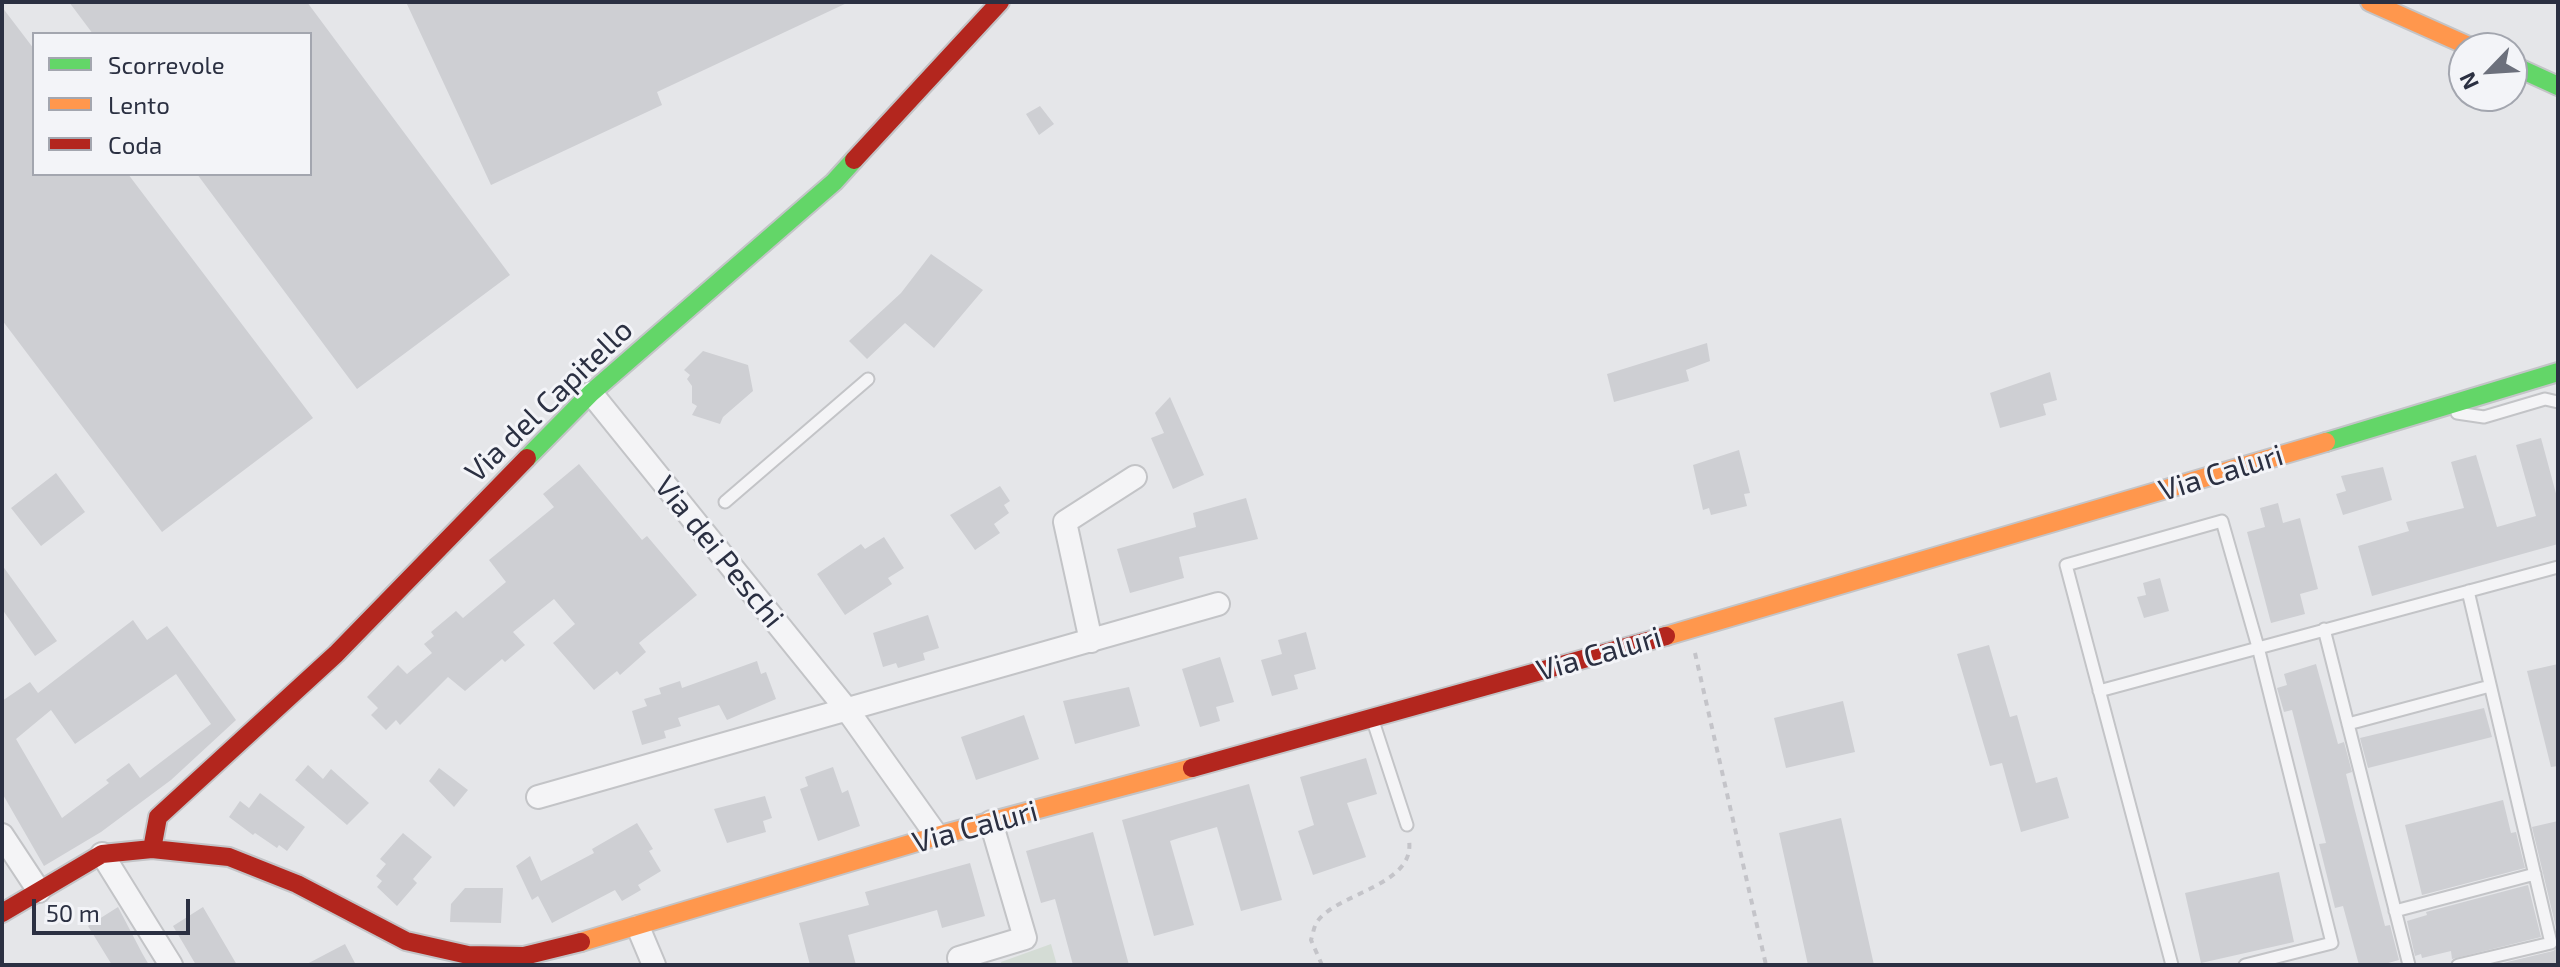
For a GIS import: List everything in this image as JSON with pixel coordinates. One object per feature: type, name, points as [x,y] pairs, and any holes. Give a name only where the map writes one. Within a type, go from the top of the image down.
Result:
[{"type":"street","name":"Via del Capitello","points":[[152,849],[158,817],[336,654],[591,393],[834,182],[1000,2]]},
{"type":"street","points":[[2370,2],[2448,37]]},
{"type":"street","points":[[2528,72],[2558,86]]},
{"type":"street","name":"Via Caluri","points":[[2,913],[102,854],[152,849],[229,857],[297,884],[406,941],[468,955],[515,960],[638,927],[937,836],[1373,720],[2029,531],[2558,372]]},
{"type":"street","name":"Via dei Peschi","points":[[591,393],[848,711],[937,836]]},
{"type":"street","points":[[1091,641],[1065,522],[1135,477]]},
{"type":"street","points":[[538,797],[1218,604]]},
{"type":"street","points":[[959,958],[1025,938],[991,822]]},
{"type":"street","points":[[2,835],[39,891]]},
{"type":"street","points":[[102,854],[171,965]]},
{"type":"street","points":[[638,927],[654,965]]},
{"type":"lane","points":[[725,502],[868,379]]},
{"type":"lane","points":[[2433,409],[2484,417],[2545,399],[2558,402]]},
{"type":"lane","points":[[2172,965],[2066,565],[2222,521],[2258,647],[2332,943],[2245,965]]},
{"type":"lane","points":[[2099,691],[2558,567]]},
{"type":"lane","points":[[2458,965],[2551,943],[2468,591]]},
{"type":"lane","points":[[2324,629],[2409,965]]},
{"type":"lane","points":[[2348,724],[2490,686]]},
{"type":"lane","points":[[1373,720],[1407,825]]},
{"type":"lane","points":[[2395,911],[2535,874]]},
{"type":"path","points":[[1689,627],[1766,965]]},
{"type":"path","points":[[1322,965],[1311,940],[1318,920],[1403,868],[1410,851],[1407,825]]},
{"type":"shaded area","points":[[1051,944],[1057,965],[1002,965],[1001,962]]},
{"type":"building","points":[[69,2],[307,2],[510,275],[357,389],[198,176],[312,176],[312,32],[92,32]]},
{"type":"building","points":[[406,2],[849,2],[657,92],[662,105],[491,185]]},
{"type":"building","points":[[2,7],[32,46],[32,176],[130,176],[313,418],[162,532],[2,320]]},
{"type":"building","points":[[1040,106],[1054,124],[1039,135],[1026,114]]},
{"type":"building","points":[[931,254],[983,290],[934,348],[905,323],[867,359],[849,341],[901,293]]},
{"type":"building","points":[[1707,343],[1710,361],[1686,370],[1689,381],[1614,402],[1607,374]]},
{"type":"building","points":[[703,351],[748,365],[753,391],[723,417],[720,424],[692,415],[697,406],[692,403],[692,386],[687,379],[690,375],[684,370]]},
{"type":"building","points":[[2050,372],[2057,400],[2043,404],[2046,415],[2000,428],[1990,393]]},
{"type":"building","points":[[1170,397],[1204,475],[1173,489],[1151,438],[1164,433],[1155,413]]},
{"type":"building","points":[[2541,438],[2558,501],[2558,544],[2372,596],[2358,546],[2409,531],[2406,522],[2464,508],[2451,462],[2476,455],[2497,527],[2536,516],[2516,445]]},
{"type":"building","points":[[1739,450],[1750,493],[1744,494],[1747,506],[1711,515],[1709,508],[1703,510],[1693,465]]},
{"type":"building","points":[[579,464],[642,540],[647,536],[697,595],[639,643],[646,652],[620,675],[617,671],[594,690],[553,643],[575,624],[554,599],[513,632],[525,645],[505,662],[502,659],[465,691],[448,677],[400,725],[396,720],[386,730],[371,715],[378,708],[367,697],[398,665],[407,674],[432,653],[424,644],[434,636],[431,632],[456,611],[463,618],[506,582],[489,560],[554,507],[543,494]]},
{"type":"building","points":[[2383,467],[2392,500],[2343,515],[2336,494],[2346,491],[2341,476]]},
{"type":"building","points":[[56,473],[85,512],[41,546],[11,508]]},
{"type":"building","points":[[1000,486],[1010,501],[1004,505],[1009,513],[994,524],[1000,533],[975,550],[950,515]]},
{"type":"building","points":[[1246,498],[1258,539],[1179,557],[1184,578],[1130,593],[1117,549],[1196,527],[1193,513]]},
{"type":"building","points":[[2278,503],[2283,523],[2300,518],[2318,589],[2300,594],[2305,614],[2271,623],[2247,532],[2265,527],[2260,508]]},
{"type":"building","points":[[884,537],[904,568],[888,578],[892,584],[845,615],[817,574],[861,544],[865,549]]},
{"type":"building","points":[[2,565],[57,641],[35,656],[2,609]]},
{"type":"building","points":[[2160,578],[2169,611],[2144,618],[2137,597],[2146,595],[2143,583]]},
{"type":"building","points":[[928,615],[939,648],[923,653],[925,660],[898,668],[896,663],[883,667],[873,633]]},
{"type":"building","points":[[133,620],[147,640],[167,626],[236,720],[171,780],[101,832],[44,866],[2,793],[2,701],[30,682],[38,693]],"holes":[[[176,674],[211,724],[140,778],[129,763],[106,780],[109,783],[62,818],[16,739],[51,710],[75,744]]]},
{"type":"building","points":[[1306,632],[1316,669],[1294,675],[1298,689],[1272,696],[1261,660],[1282,654],[1278,640]]},
{"type":"building","points":[[1989,645],[2010,717],[2017,715],[2036,783],[2057,777],[2069,818],[2021,832],[2002,763],[1990,766],[1957,654]]},
{"type":"building","points":[[1220,657],[1234,702],[1216,707],[1220,721],[1200,727],[1182,669]]},
{"type":"building","points":[[757,661],[761,674],[766,672],[776,699],[727,720],[719,705],[678,718],[681,726],[664,731],[666,738],[642,745],[632,711],[647,706],[644,699],[661,694],[659,688],[680,681],[682,688]]},
{"type":"building","points":[[2316,664],[2338,744],[2344,742],[2352,772],[2346,774],[2354,807],[2385,926],[2390,925],[2399,960],[2381,965],[2359,965],[2343,906],[2335,908],[2319,844],[2326,843],[2292,710],[2284,712],[2277,688],[2287,685],[2284,674]]},
{"type":"building","points":[[2558,664],[2558,766],[2551,767],[2527,671]]},
{"type":"building","points":[[1129,687],[1140,726],[1075,744],[1063,701]]},
{"type":"building","points":[[1843,701],[1855,752],[1786,768],[1774,718]]},
{"type":"building","points":[[2484,708],[2492,737],[2368,768],[2360,738]]},
{"type":"building","points":[[1024,715],[1039,759],[976,780],[961,737]]},
{"type":"building","points":[[1366,758],[1377,794],[1347,803],[1366,857],[1313,875],[1298,831],[1314,825],[1300,777]]},
{"type":"building","points":[[308,765],[323,779],[331,769],[369,803],[347,825],[295,780]]},
{"type":"building","points":[[833,767],[842,793],[848,790],[860,826],[818,841],[800,789],[808,786],[805,777]]},
{"type":"building","points":[[439,768],[468,790],[454,807],[429,781]]},
{"type":"building","points":[[1249,784],[1282,900],[1241,911],[1217,827],[1170,841],[1194,925],[1154,936],[1122,820]]},
{"type":"building","points":[[260,793],[305,827],[287,851],[255,833],[253,835],[229,817],[240,801],[249,808]]},
{"type":"building","points":[[765,796],[772,818],[763,821],[766,832],[727,843],[714,809]]},
{"type":"building","points":[[2503,800],[2511,833],[2516,832],[2525,868],[2422,895],[2405,825]]},
{"type":"building","points":[[1841,818],[1874,965],[1808,965],[1779,833]]},
{"type":"building","points":[[2558,821],[2558,936],[2532,827]]},
{"type":"building","points":[[637,823],[653,849],[649,851],[661,871],[638,885],[641,890],[622,901],[615,890],[552,923],[538,896],[532,900],[516,866],[530,856],[541,881],[594,853],[592,849]]},
{"type":"building","points":[[1093,832],[1129,965],[1073,965],[1055,899],[1041,903],[1026,851]]},
{"type":"building","points":[[403,833],[432,857],[413,879],[417,883],[397,906],[377,887],[382,881],[376,876],[386,864],[380,859]]},
{"type":"building","points":[[970,863],[985,916],[942,928],[937,910],[848,935],[856,965],[810,965],[799,923],[869,905],[865,892]]},
{"type":"building","points":[[2279,872],[2294,942],[2201,963],[2185,893]]},
{"type":"building","points":[[2528,885],[2541,937],[2452,959],[2451,951],[2422,958],[2421,954],[2415,956],[2407,921],[2427,915],[2426,912]]},
{"type":"building","points":[[465,888],[503,888],[501,923],[450,922],[451,904]]},
{"type":"building","points":[[118,907],[149,965],[112,965],[88,926]]},
{"type":"building","points":[[203,907],[237,965],[196,965],[173,926]]},
{"type":"building","points":[[345,944],[356,965],[305,965]]},
{"type":"building","points":[[2558,947],[2558,965],[2495,965],[2553,951]]},
{"type":"traffic: fast","points":[[2528,72],[2558,86]]},
{"type":"traffic: fast","points":[[527,458],[591,393],[834,182],[854,160]]},
{"type":"traffic: fast","points":[[2326,442],[2558,372]]},
{"type":"traffic: slow","points":[[2370,2],[2448,37]]},
{"type":"traffic: slow","points":[[1666,636],[2326,442]]},
{"type":"traffic: slow","points":[[581,942],[937,836],[1192,768]]},
{"type":"traffic: jam","points":[[854,160],[1000,2]]},
{"type":"traffic: jam","points":[[152,849],[158,817],[336,654],[527,458]]},
{"type":"traffic: jam","points":[[1192,768],[1666,636]]},
{"type":"traffic: jam","points":[[2,913],[102,854],[152,849],[229,857],[297,884],[406,941],[468,955],[524,956],[581,942]]}]
